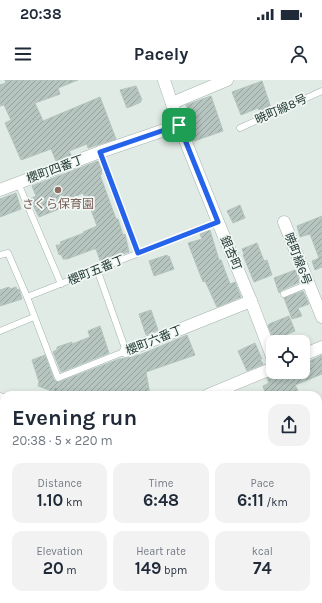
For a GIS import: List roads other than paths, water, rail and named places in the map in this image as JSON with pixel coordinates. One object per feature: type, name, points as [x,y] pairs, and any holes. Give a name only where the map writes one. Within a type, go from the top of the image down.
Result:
[{"type":"street","name":"銀杏町","points":[[164,80],[179,125],[266,341]]},
{"type":"street","points":[[172,103],[228,80]]},
{"type":"street","name":"櫻町四番丁","points":[[0,190],[100,152],[179,125]]},
{"type":"street","name":"暁町線6号","points":[[284,222],[322,317]]},
{"type":"street","name":"櫻町六番丁","points":[[126,351],[251,301]]},
{"type":"street","points":[[310,352],[322,346]]},
{"type":"street","points":[[218,391],[266,371]]},
{"type":"lane","name":"暁町線8号","points":[[240,128],[322,91]]},
{"type":"lane","points":[[100,152],[138,253]]},
{"type":"lane","points":[[18,183],[61,284]]},
{"type":"lane","name":"櫻町五番丁","points":[[27,297],[218,222]]},
{"type":"lane","points":[[0,255],[8,253],[34,317],[0,331]]},
{"type":"lane","points":[[97,269],[126,351]]},
{"type":"lane","points":[[284,294],[308,284]]},
{"type":"lane","name":"櫻町六番丁","points":[[34,317],[58,378],[126,351]]},
{"type":"place","name":"さくら保育園","points":[[58,190]]}]
